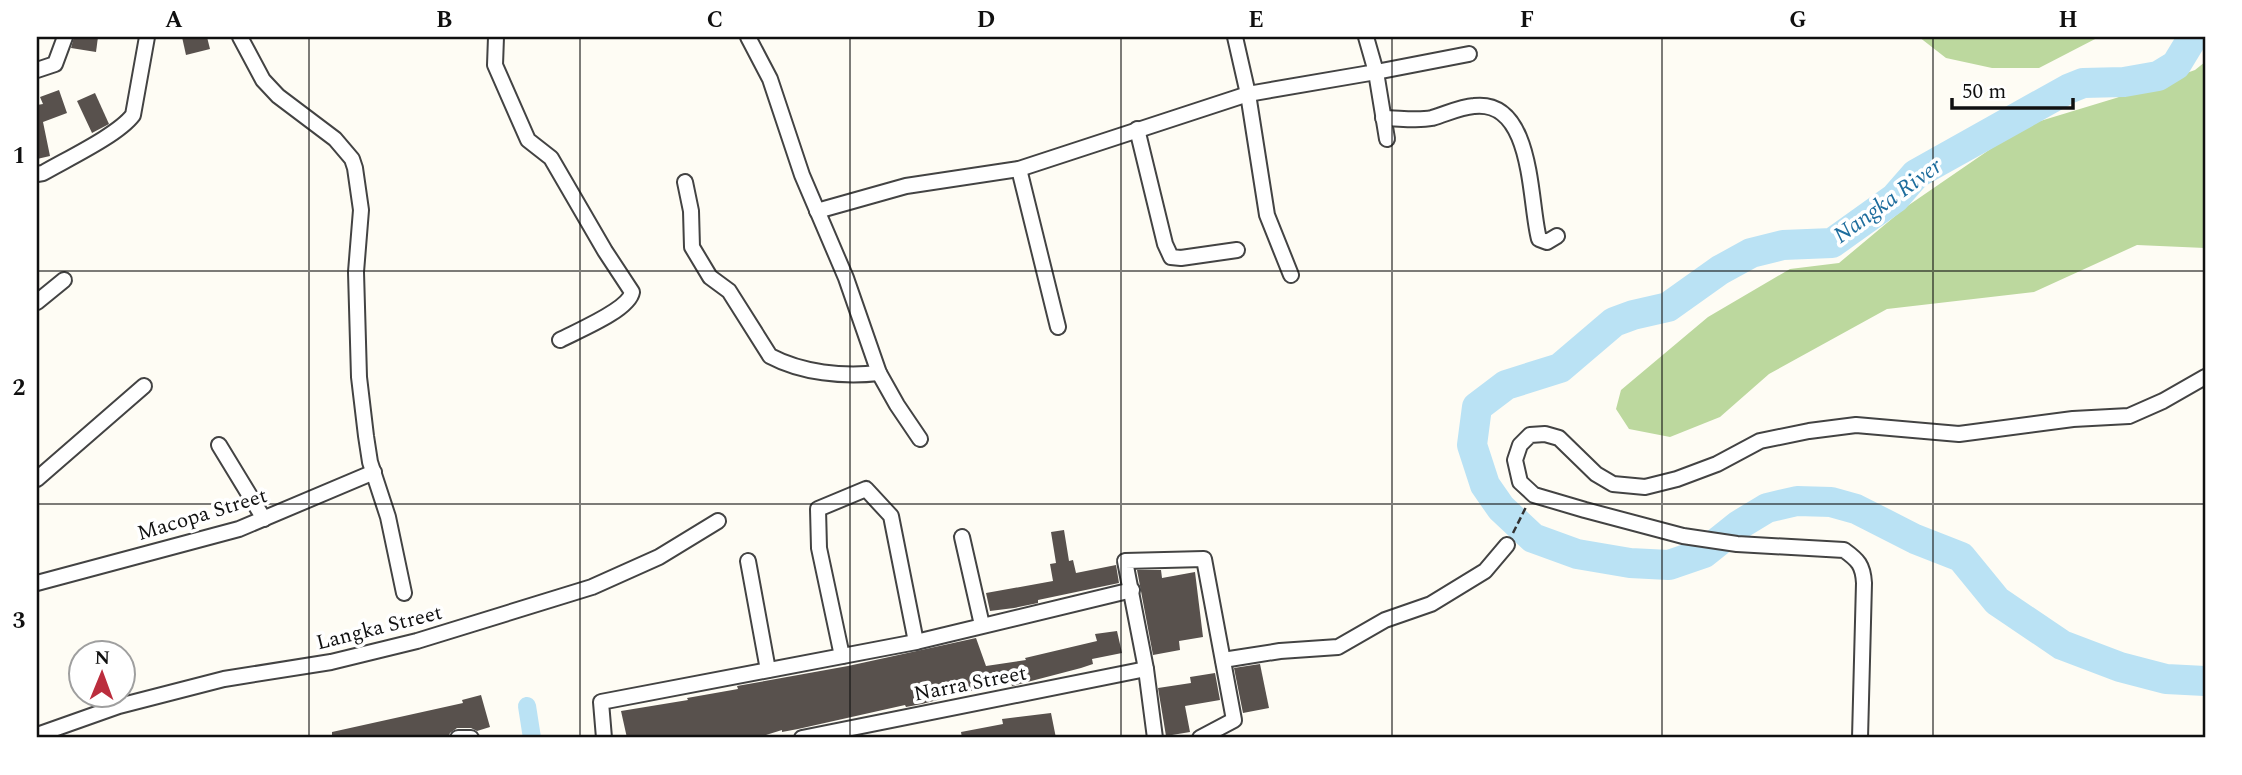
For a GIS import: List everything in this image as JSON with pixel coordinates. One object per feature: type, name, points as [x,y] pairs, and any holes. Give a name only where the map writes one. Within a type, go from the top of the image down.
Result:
[{"type":"street","points":[[37,69],[55,64],[65,37]]},
{"type":"street","points":[[37,174],[115,132],[129,121],[133,115],[147,37]]},
{"type":"street","points":[[240,37],[271,89],[335,139],[352,159],[355,168],[361,210],[356,272],[359,377],[366,436],[388,517],[404,593]]},
{"type":"street","points":[[496,37],[495,65],[528,140],[551,158],[632,292],[631,298],[623,307],[560,340]]},
{"type":"street","points":[[748,37],[770,79],[879,373],[920,439]]},
{"type":"street","points":[[1235,37],[1248,94],[1266,215],[1290,275]]},
{"type":"street","points":[[1366,37],[1376,72],[1387,139]]},
{"type":"street","points":[[817,211],[906,186],[1019,169],[1248,94],[1469,54]]},
{"type":"street","points":[[1383,118],[1432,118],[1474,106],[1493,108],[1510,121],[1521,137],[1539,239],[1547,242],[1558,236]]},
{"type":"street","points":[[1137,130],[1165,244],[1171,257],[1237,250]]},
{"type":"street","points":[[1019,169],[1058,327]]},
{"type":"street","points":[[685,182],[691,211],[692,247],[710,277],[729,291],[770,356],[825,373],[879,373]]},
{"type":"street","points":[[37,302],[64,280]]},
{"type":"street","points":[[1860,738],[1864,571],[1858,560],[1844,550],[1737,544],[1683,536],[1534,495],[1520,482],[1515,460],[1520,445],[1530,435],[1545,434],[1559,438],[1604,479],[1613,484],[1645,486],[1677,479],[1717,464],[1760,441],[1810,431],[1856,425],[1959,434],[2073,419],[2129,416],[2205,377]]},
{"type":"street","points":[[37,479],[144,386]]},
{"type":"street","points":[[219,445],[264,520]]},
{"type":"street","name":"Macopa Street","points":[[37,583],[239,529],[374,472]]},
{"type":"street","points":[[842,656],[819,548],[818,509],[866,489],[891,516],[916,642]]},
{"type":"street","name":"Langka Street","points":[[37,735],[119,706],[224,679],[331,662],[417,641],[592,587],[659,557],[718,521]]},
{"type":"street","points":[[961,537],[982,625]]},
{"type":"street","points":[[1223,660],[1280,651],[1338,647],[1385,621],[1431,604],[1485,571],[1507,545]]},
{"type":"street","points":[[1155,738],[1146,669],[1125,561],[1204,559],[1234,720],[1200,738]]},
{"type":"street","points":[[748,561],[768,670]]},
{"type":"street","points":[[604,738],[601,702],[916,642],[1132,590]]},
{"type":"street","name":"Narra Street","points":[[802,738],[1146,669]]},
{"type":"street","points":[[458,738],[471,738]]},
{"type":"path","points":[[1507,545],[1530,499]]},
{"type":"green space","points":[[1919,37],[2099,37],[2039,68],[1992,68],[1946,58]]},
{"type":"green space","points":[[2205,62],[2205,248],[2137,245],[2034,292],[1887,309],[1769,374],[1720,417],[1670,437],[1629,429],[1616,409],[1621,390],[1708,317],[1790,269],[1839,263],[1906,207],[2024,126],[2116,98],[2195,70]]},
{"type":"building","points":[[74,37],[98,37],[96,52],[71,48]]},
{"type":"building","points":[[182,37],[207,37],[210,49],[186,55]]},
{"type":"building","points":[[59,90],[67,113],[43,122],[50,156],[37,159],[37,105],[43,104],[40,97]]},
{"type":"building","points":[[95,93],[109,124],[92,133],[77,101]]},
{"type":"building","points":[[1064,530],[1069,561],[1073,560],[1076,573],[1116,565],[1119,583],[1038,600],[1038,603],[990,611],[986,593],[1053,581],[1050,564],[1056,563],[1051,532]]},
{"type":"building","points":[[1137,570],[1161,570],[1162,578],[1195,572],[1203,637],[1179,641],[1180,650],[1153,655]]},
{"type":"building","points":[[1117,631],[1122,653],[1092,659],[1093,664],[1081,668],[1012,686],[1011,683],[990,689],[990,686],[922,704],[905,705],[798,729],[782,730],[756,738],[627,738],[621,711],[688,700],[687,698],[738,689],[737,686],[848,666],[976,638],[986,666],[1026,660],[1025,658],[1097,641],[1095,634]]},
{"type":"building","points":[[1260,664],[1269,708],[1243,713],[1234,668]]},
{"type":"building","points":[[1215,673],[1220,700],[1185,706],[1190,732],[1166,736],[1158,688],[1191,683],[1190,677]]},
{"type":"building","points":[[481,695],[490,727],[477,731],[457,728],[448,738],[332,738],[332,732],[463,703],[462,700]]},
{"type":"building","points":[[1051,713],[1056,738],[962,738],[961,732],[1003,724],[1002,719]]},
{"type":"waterway","name":"Nangka River","points":[[2193,37],[2176,65],[2158,76],[2124,82],[2083,83],[2068,89],[1916,174],[1895,198],[1832,243],[1783,245],[1751,253],[1720,270],[1668,307],[1614,322],[1560,368],[1506,385],[1477,407],[1472,445],[1485,485],[1501,508],[1533,538],[1577,554],[1630,563],[1669,565],[1704,553],[1739,525],[1767,508],[1797,501],[1831,502],[1856,509],[1915,539],[1961,557],[1997,601],[2062,645],[2120,667],[2166,679],[2205,681]]},
{"type":"waterway","points":[[527,706],[532,738]]}]
